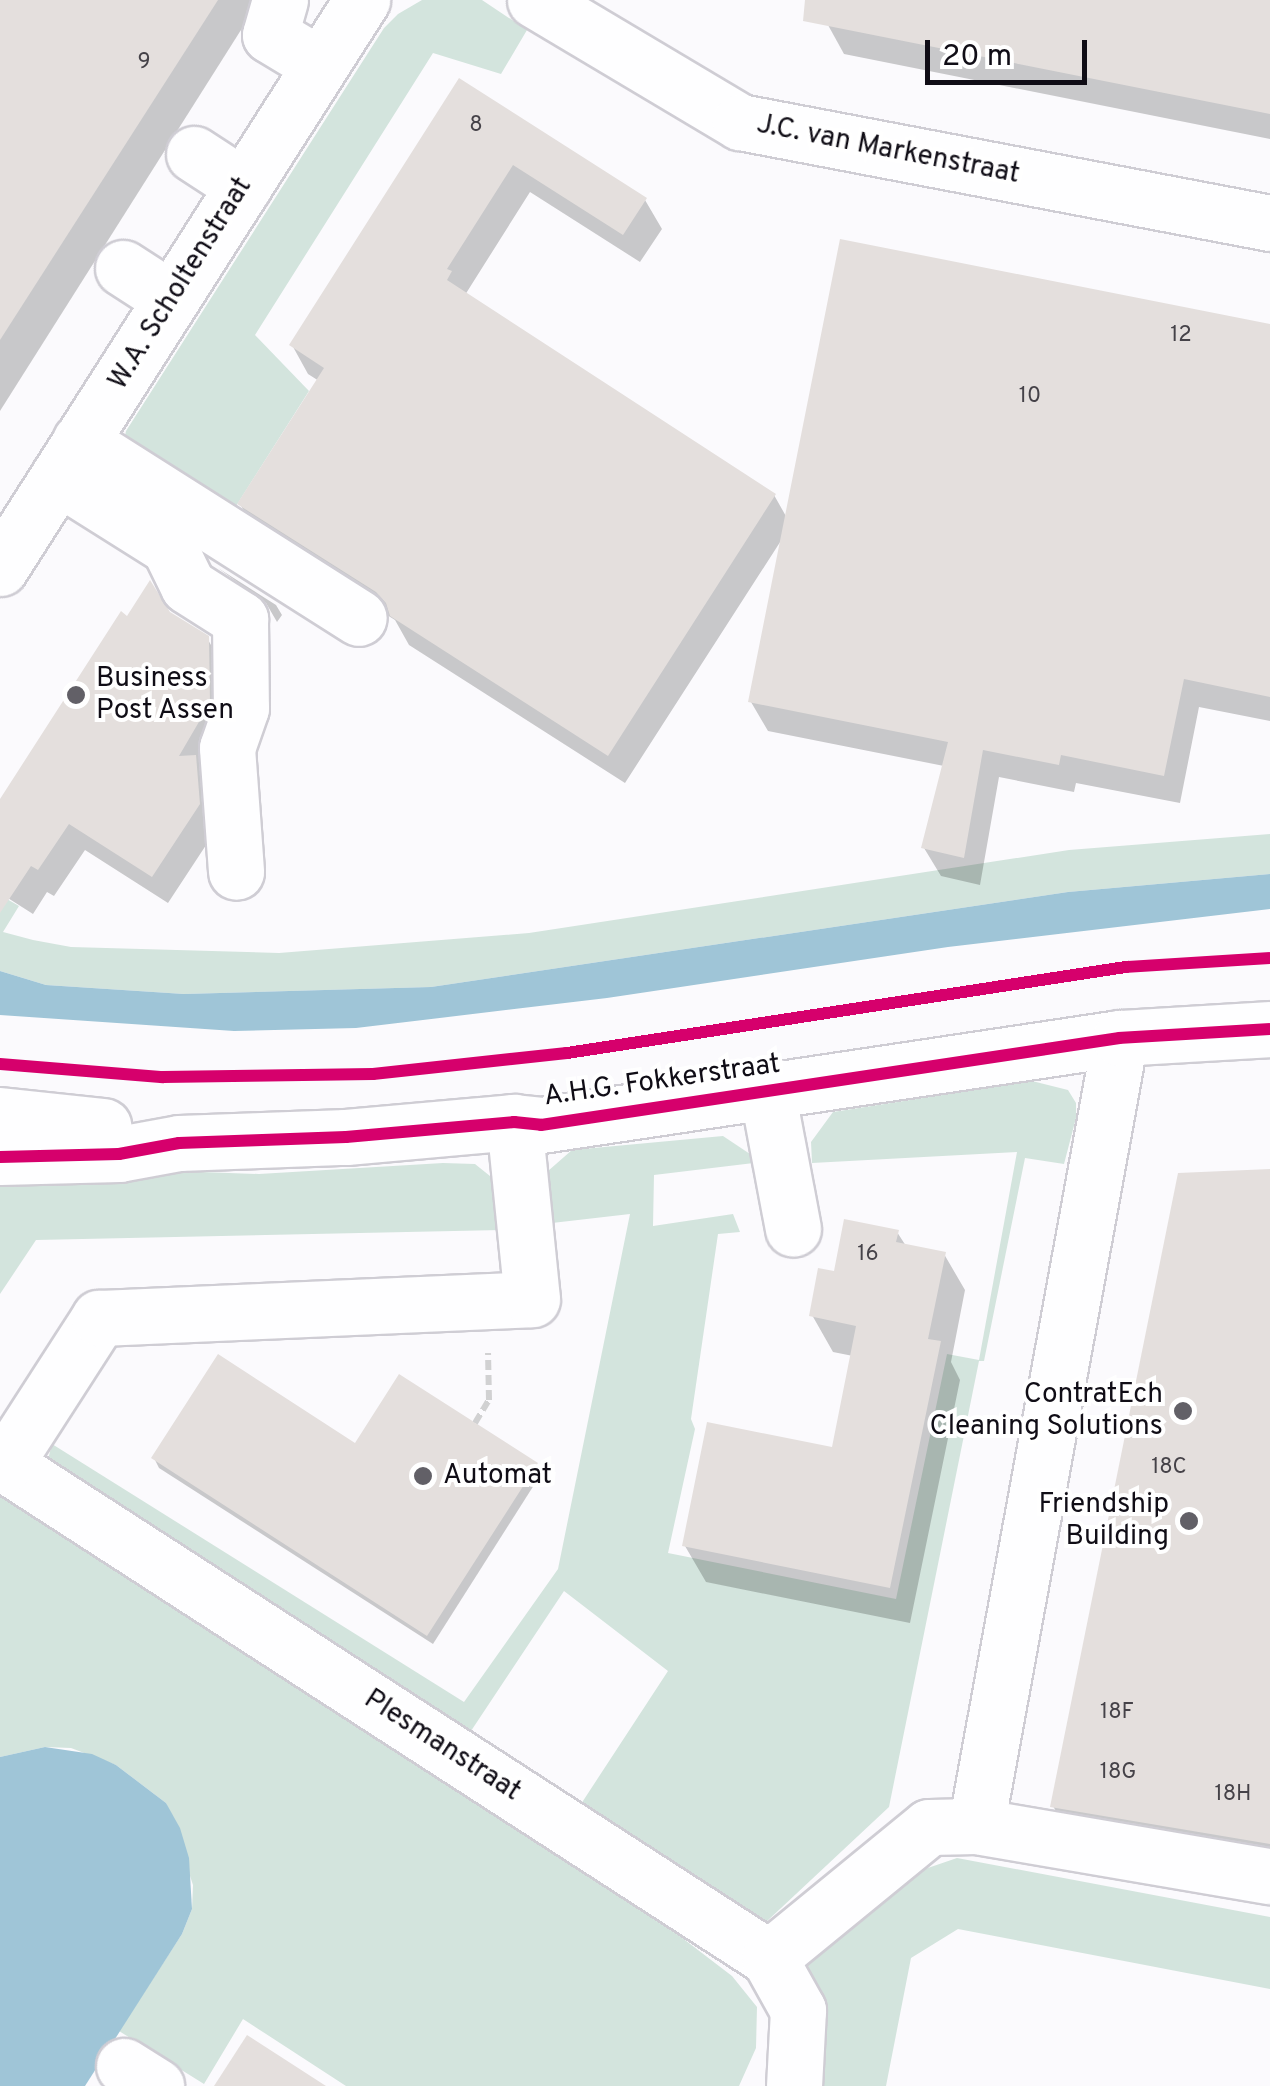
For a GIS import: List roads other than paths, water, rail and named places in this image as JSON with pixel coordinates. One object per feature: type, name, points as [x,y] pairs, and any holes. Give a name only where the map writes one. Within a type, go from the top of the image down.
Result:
[{"type":"street","points":[[280,0],[270,35],[320,65]]},
{"type":"street","name":"W.A. Scholtenstraat","points":[[0,568],[362,0]]},
{"type":"street","name":"J.C. van Markenstraat","points":[[535,0],[740,122],[1270,223]]},
{"type":"street","points":[[194,154],[243,186]]},
{"type":"street","points":[[124,268],[171,299]]},
{"type":"street","points":[[69,459],[359,618]]},
{"type":"street","points":[[69,459],[169,547],[188,586],[240,619],[240,708],[227,748],[236,872]]},
{"type":"street","name":"A.H.G. Fokkerstraat","points":[[0,1157],[119,1154],[179,1144],[346,1138],[514,1122],[540,1125],[1120,1038],[1270,1029]]},
{"type":"street","points":[[976,1826],[1120,1038]]},
{"type":"street","points":[[767,1091],[793,1229]]},
{"type":"street","name":"A.H.G. Fokkerstraat","points":[[0,1114],[134,1130],[179,1144]]},
{"type":"street","points":[[2,1463],[100,1318],[532,1298],[514,1122]]},
{"type":"street","name":"Plesmanstraat","points":[[2,1463],[769,1958],[798,2010],[794,2086]]},
{"type":"street","points":[[769,1958],[929,1827],[976,1826],[1270,1876]]},
{"type":"water","points":[[1270,874],[1270,909],[948,947],[607,998],[356,1028],[234,1031],[0,1015],[0,971],[46,985],[184,994],[431,987],[1068,892]]},
{"type":"water","points":[[45,1747],[92,1754],[116,1765],[166,1803],[180,1828],[189,1858],[192,1909],[182,1934],[85,2086],[0,2086],[0,1757]]},
{"type":"place","name":"Business Post Assen","points":[[76,695]]},
{"type":"place","name":"ContratEch Cleaning Solutions","points":[[1183,1411]]},
{"type":"place","name":"Automat","points":[[423,1476]]},
{"type":"place","name":"Friendship Building","points":[[1189,1521]]}]
